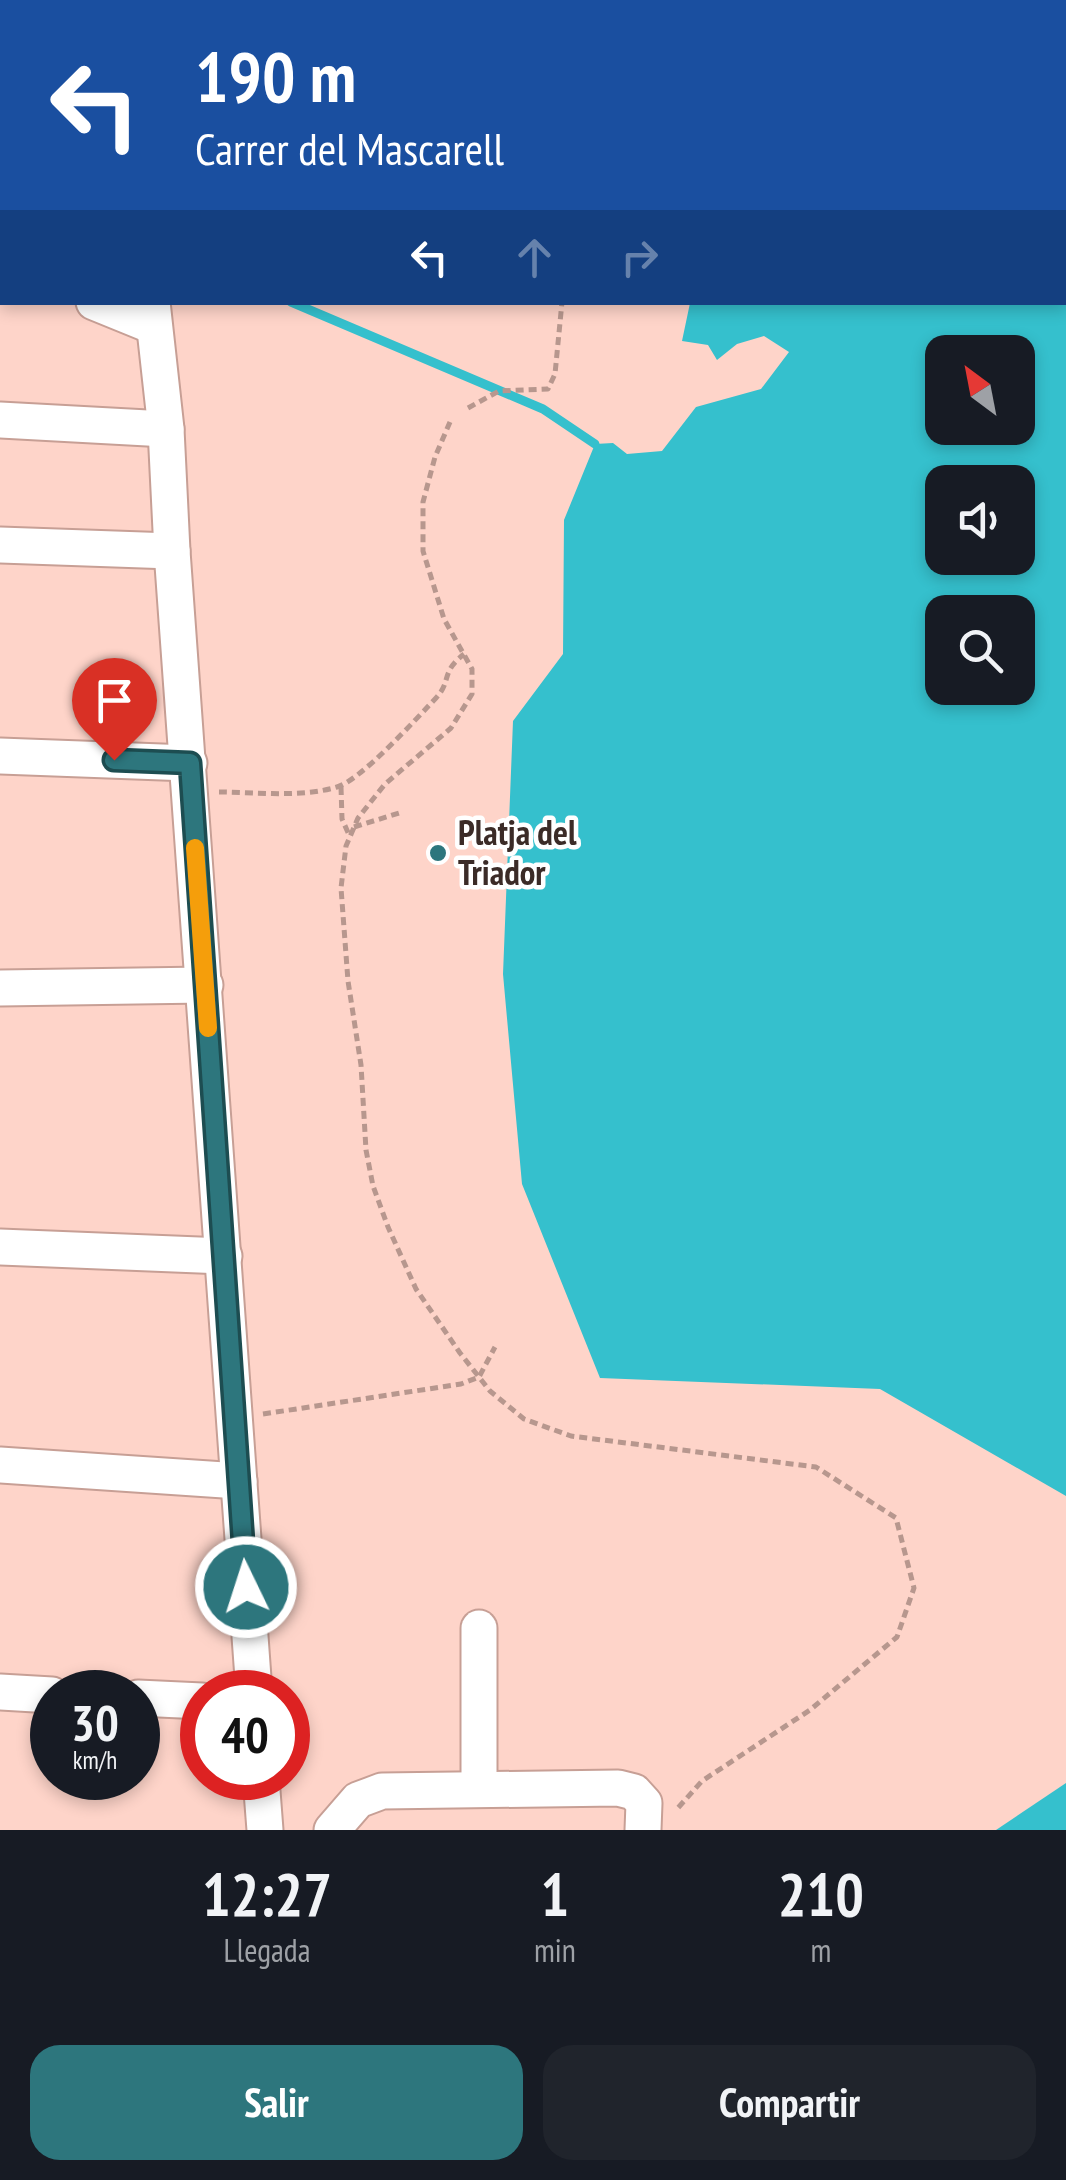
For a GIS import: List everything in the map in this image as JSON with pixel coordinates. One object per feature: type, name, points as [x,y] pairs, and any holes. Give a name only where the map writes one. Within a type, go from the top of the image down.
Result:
[{"type":"street","points":[[109,305],[153,314],[166,429],[253,1670]]},
{"type":"street","points":[[0,420],[166,429]]},
{"type":"street","points":[[0,546],[172,551]]},
{"type":"street","points":[[0,756],[191,777]]},
{"type":"street","points":[[0,988],[205,985]]},
{"type":"street","points":[[0,1246],[224,1256]]},
{"type":"street","points":[[0,1465],[240,1481]]},
{"type":"street","points":[[478,1789],[479,1628]]},
{"type":"street","points":[[0,1692],[30,1693]]},
{"type":"street","points":[[332,1830],[351,1806],[374,1793],[478,1789],[618,1788],[634,1792],[653,1818]]},
{"type":"street","points":[[263,1800],[265,1830]]},
{"type":"path","points":[[468,408],[499,391],[548,390],[555,374],[562,305]]},
{"type":"path","points":[[450,422],[423,502],[424,551],[444,619],[472,670],[472,694],[451,728],[385,784],[354,826],[341,888],[373,1186],[416,1289],[478,1377],[524,1418],[571,1436],[816,1467],[896,1518],[914,1588],[897,1637],[810,1710],[702,1782],[676,1810],[653,1818]]},
{"type":"path","points":[[191,777],[302,792],[340,786],[377,757],[441,693],[448,667],[464,654]]},
{"type":"path","points":[[340,786],[342,818],[350,838]]},
{"type":"path","points":[[354,826],[399,813]]},
{"type":"path","points":[[235,1418],[460,1384],[478,1377],[495,1347]]},
{"type":"water","points":[[690,305],[1066,305],[1066,1496],[880,1389],[600,1378],[522,1184],[503,974],[513,721],[563,654],[564,520],[595,444],[613,443],[627,454],[662,451],[696,407],[761,389],[789,352],[764,336],[737,344],[717,360],[708,345],[682,341]]},
{"type":"water","points":[[1066,1783],[1066,1830],[996,1830]]},
{"type":"waterway","points":[[298,305],[543,409],[595,444]]},
{"type":"slow traffic","points":[[195,848],[208,1028]]},
{"type":"place","name":"Platja del Triador","points":[[438,853]]},
{"type":"route","points":[[114,760],[190,763],[246,1587]]}]
